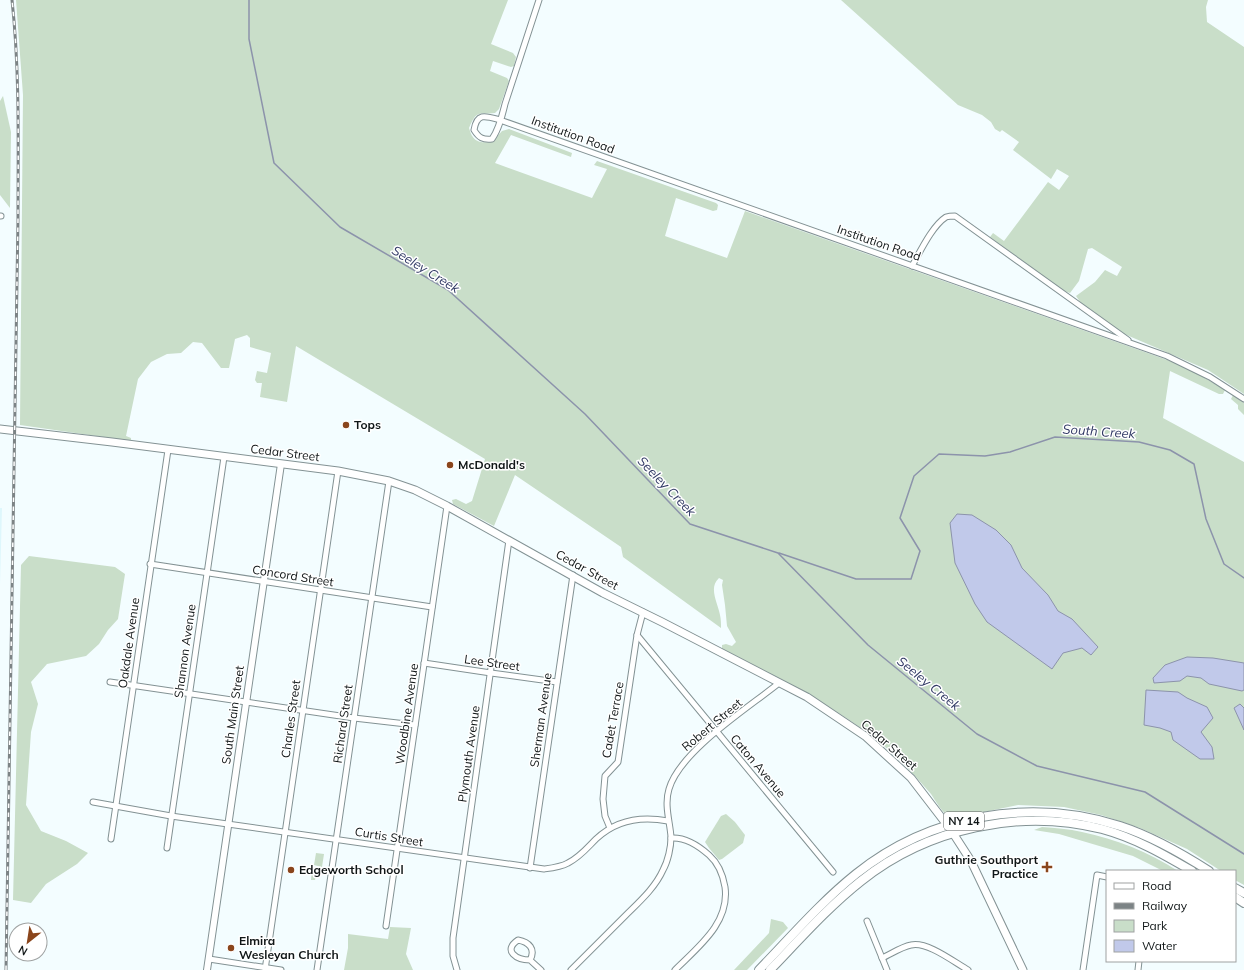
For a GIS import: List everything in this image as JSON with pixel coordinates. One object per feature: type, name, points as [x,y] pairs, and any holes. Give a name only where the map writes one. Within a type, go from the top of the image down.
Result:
[{"type":"main road","name":"Cedar Street","points":[[0,429],[338,471],[389,481],[415,490],[447,506],[603,593],[643,612],[807,698],[865,736],[912,778],[951,829],[971,861],[1023,970]]},
{"type":"main road","name":"NY 14","points":[[759,970],[837,890],[856,874],[898,846],[992,816],[1024,812],[1041,812],[1073,815],[1105,821],[1166,845],[1206,870]]},
{"type":"main road","name":"NY 14","points":[[770,970],[837,902],[861,880],[901,854],[951,829],[1007,822],[1070,822],[1103,829],[1133,840],[1162,853],[1190,870]]},
{"type":"street","name":"Institution Road","points":[[539,0],[500,120],[496,134],[492,139],[485,140],[478,137],[474,130],[477,119],[485,116],[500,120],[1179,361],[1210,377],[1244,399]]},
{"type":"street","points":[[912,266],[939,224],[947,216],[955,216],[1133,344]]},
{"type":"street","name":"Oakdale Avenue","points":[[111,839],[150,564],[168,450]]},
{"type":"street","name":"Shannon Avenue","points":[[167,848],[224,456]]},
{"type":"street","name":"South Main Street","points":[[207,970],[281,464]]},
{"type":"street","name":"Charles Street","points":[[265,969],[338,471]]},
{"type":"street","name":"Richard Street","points":[[316,970],[389,481]]},
{"type":"street","name":"Woodbine Avenue","points":[[386,926],[447,506]]},
{"type":"street","name":"Plymouth Avenue","points":[[457,970],[453,956],[453,938],[509,540]]},
{"type":"street","name":"Concord Street","points":[[150,564],[432,607]]},
{"type":"street","name":"Sherman Avenue","points":[[530,868],[573,575]]},
{"type":"street","points":[[637,634],[643,612]]},
{"type":"street","name":"Caton Avenue","points":[[637,634],[833,872]]},
{"type":"street","name":"Cadet Terrace","points":[[610,828],[605,816],[605,776],[618,762],[637,634]]},
{"type":"street","name":"Lee Street","points":[[424,663],[557,682]]},
{"type":"street","points":[[110,682],[246,703],[415,725]]},
{"type":"street","name":"Robert Street","points":[[571,970],[645,895],[657,881],[664,869],[671,838],[667,808],[669,790],[679,768],[691,754],[717,732],[779,684]]},
{"type":"street","name":"Curtis Street","points":[[93,802],[172,816],[465,859],[544,869],[557,867],[570,862],[580,856],[595,840],[610,828],[621,823],[636,819],[652,818],[668,821]]},
{"type":"street","points":[[671,838],[676,838],[698,846],[712,858],[724,879],[726,892],[724,909],[717,926],[675,970]]},
{"type":"street","points":[[1083,970],[1097,876],[1106,877]]},
{"type":"street","points":[[867,921],[887,970]]},
{"type":"street","points":[[530,960],[533,951],[531,946],[525,941],[518,940],[514,942],[511,952],[514,956],[523,960],[530,960],[541,970]]},
{"type":"street","points":[[882,958],[910,945],[917,944],[934,950],[968,970]]},
{"type":"street","points":[[209,959],[265,969],[281,970]]},
{"type":"shaded area","points":[[0,508],[2,508],[0,585]]},
{"type":"green space","points":[[16,0],[508,0],[491,44],[513,53],[516,57],[514,66],[511,67],[493,61],[490,71],[507,78],[509,81],[499,109],[495,113],[476,115],[469,128],[472,136],[480,142],[492,142],[502,131],[509,129],[572,153],[571,157],[511,135],[495,163],[592,198],[607,169],[594,165],[597,161],[718,205],[717,210],[713,211],[676,198],[665,236],[727,258],[745,211],[1173,362],[1200,375],[1225,390],[1223,394],[1219,394],[1170,371],[1163,418],[1244,462],[1244,885],[1236,881],[1236,870],[1219,870],[1187,849],[1140,828],[1101,815],[1064,807],[1018,805],[960,817],[951,817],[942,810],[931,794],[900,760],[859,727],[838,712],[722,649],[722,645],[726,644],[732,646],[736,642],[727,626],[722,585],[723,580],[719,578],[714,586],[721,628],[623,557],[621,547],[515,475],[494,526],[453,504],[452,500],[456,499],[466,504],[472,501],[485,459],[296,346],[287,402],[260,397],[262,383],[257,383],[255,380],[257,371],[267,373],[271,353],[250,347],[250,338],[247,335],[235,339],[229,368],[221,368],[202,343],[193,342],[181,353],[167,354],[151,362],[138,379],[126,436],[131,438],[131,441],[20,425],[23,95]]},
{"type":"green space","points":[[841,0],[1208,0],[1206,7],[1207,22],[1244,47],[1244,394],[1208,370],[1122,333],[1081,303],[1076,296],[1095,282],[1105,270],[1117,276],[1122,267],[1092,248],[1088,249],[1079,281],[1070,293],[1064,291],[990,237],[993,233],[1004,241],[1048,182],[1059,190],[1069,176],[1057,169],[1051,179],[1013,150],[1019,142],[1002,130],[1000,132],[995,129],[991,122],[982,115],[958,105]]},
{"type":"green space","points":[[3,96],[11,132],[10,208],[0,195],[0,101]]},
{"type":"green space","points":[[1233,395],[1244,403],[1244,415],[1238,409],[1238,405],[1231,399]]},
{"type":"green space","points":[[29,556],[115,567],[125,574],[118,619],[108,630],[99,644],[86,656],[47,664],[31,682],[38,704],[31,732],[26,805],[41,831],[66,841],[88,853],[77,864],[46,884],[31,903],[13,900],[21,565]]},
{"type":"green space","points":[[726,814],[735,822],[745,835],[743,843],[719,860],[705,842],[721,816]]},
{"type":"green space","points":[[1042,827],[1072,830],[1107,838],[1144,852],[1176,870],[1161,870],[1133,856],[1059,834],[1034,830]]},
{"type":"green space","points":[[316,853],[324,854],[322,867],[314,865]]},
{"type":"green space","points":[[312,867],[319,868],[318,875],[316,875],[315,880],[311,880]]},
{"type":"green space","points":[[771,919],[783,922],[788,928],[747,970],[734,970],[769,933]]},
{"type":"green space","points":[[390,927],[411,928],[406,954],[413,970],[344,970],[348,948],[348,934],[388,939]]},
{"type":"water","points":[[957,514],[972,515],[996,530],[1011,545],[1022,568],[1048,595],[1058,611],[1072,619],[1098,647],[1091,655],[1082,648],[1063,653],[1052,669],[987,622],[975,604],[955,563],[950,523]]},
{"type":"water","points":[[1187,657],[1213,658],[1244,663],[1244,690],[1242,691],[1209,684],[1201,678],[1187,676],[1180,681],[1154,683],[1153,678],[1165,665]]},
{"type":"water","points":[[1146,690],[1178,692],[1207,707],[1213,718],[1201,732],[1212,747],[1214,759],[1200,759],[1173,740],[1171,732],[1144,725]]},
{"type":"water","points":[[1240,704],[1244,708],[1244,730],[1234,708]]},
{"type":"waterway","name":"Seeley Creek","points":[[249,0],[249,39],[274,163],[340,227],[448,290],[585,414],[690,524],[778,553],[868,645],[977,734],[1037,766],[1145,792],[1244,854]]},
{"type":"waterway","name":"South Creek","points":[[779,553],[856,579],[911,579],[920,551],[900,518],[914,476],[939,454],[985,456],[1010,452],[1055,437],[1139,442],[1170,450],[1194,464],[1206,519],[1224,564],[1244,578]]},
{"type":"railway","points":[[6,970],[18,219],[17,82],[15,27],[12,0]]},
{"type":"place","name":"Tops","points":[[346,425]]},
{"type":"place","name":"McDonald's","points":[[450,465]]},
{"type":"place","name":"Guthrie Southport Practice","points":[[1047,867]]},
{"type":"place","name":"Edgeworth School","points":[[291,870]]},
{"type":"place","name":"Elmira Wesleyan Church","points":[[231,948]]}]
